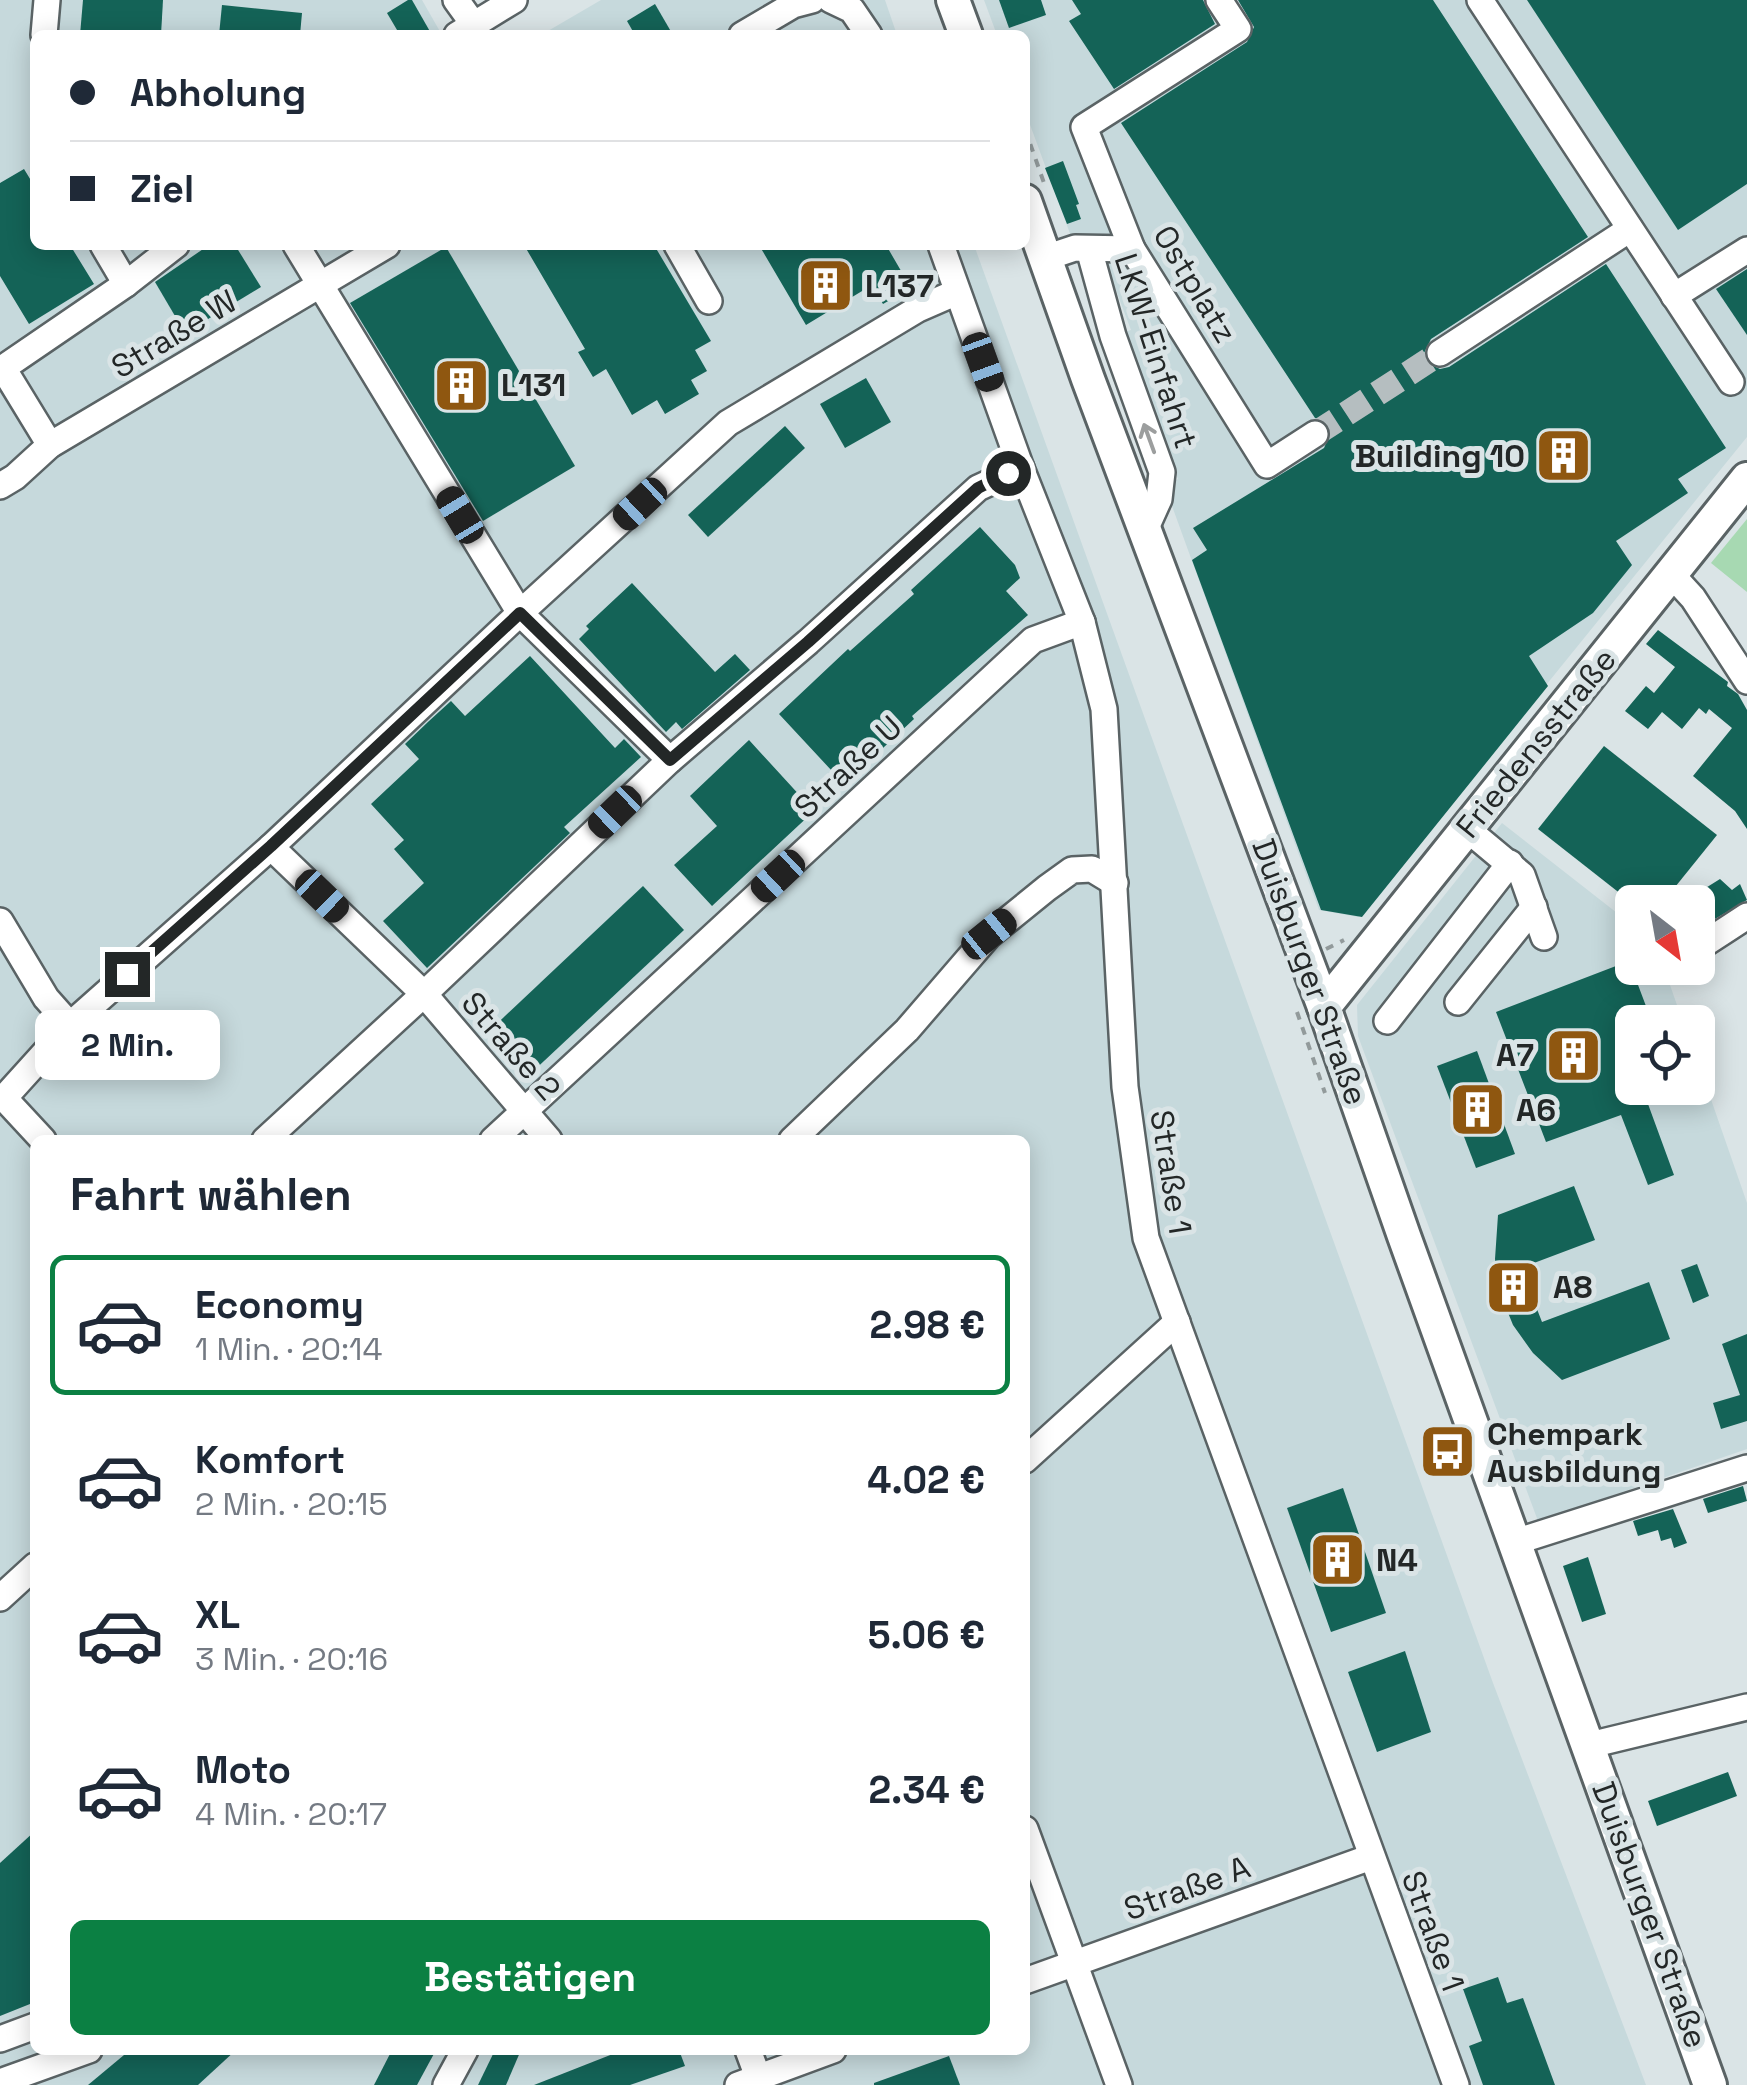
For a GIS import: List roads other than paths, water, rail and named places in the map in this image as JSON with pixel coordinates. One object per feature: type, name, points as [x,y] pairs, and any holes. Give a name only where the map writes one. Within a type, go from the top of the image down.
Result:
[{"type":"main road","points":[[954,0],[964,30]]},
{"type":"main road","name":"Duisburger Straße","points":[[1030,215],[1324,1007],[1710,2085]]},
{"type":"main road","name":"Friedensstraße","points":[[1324,1007],[1747,479]]},
{"type":"street","points":[[44,30],[47,0]]},
{"type":"street","points":[[456,0],[472,26],[514,0]]},
{"type":"street","points":[[750,30],[793,5],[812,0]]},
{"type":"street","points":[[833,0],[852,10],[866,30]]},
{"type":"street","name":"Ostplatz","points":[[1219,0],[1238,29],[1084,127],[1132,249],[1267,465],[1315,434]]},
{"type":"street","points":[[1480,0],[1731,382]]},
{"type":"street","points":[[1440,352],[1630,229]]},
{"type":"street","points":[[1045,258],[1074,248],[1132,249]]},
{"type":"street","name":"LKW-Einfahrt","points":[[1089,249],[1113,336],[1162,472],[1159,499],[1145,530]]},
{"type":"street","points":[[106,250],[126,284]]},
{"type":"street","points":[[50,446],[1,366],[126,284],[170,250]]},
{"type":"street","points":[[299,250],[520,613],[670,760]]},
{"type":"street","name":"Straße W","points":[[0,486],[50,446],[379,250]]},
{"type":"street","points":[[680,250],[709,302]]},
{"type":"street","name":"Straße 1","points":[[943,250],[1021,468],[1082,622],[1104,709],[1124,1088],[1146,1238],[1456,2085]]},
{"type":"street","points":[[1674,296],[1747,250]]},
{"type":"street","points":[[38,1135],[4,1098],[70,1025],[271,846],[728,423],[918,309],[957,292]]},
{"type":"street","points":[[270,1135],[670,760],[978,488],[1021,468]]},
{"type":"street","points":[[1671,574],[1693,598],[1747,681]]},
{"type":"street","name":"Straße U","points":[[498,1135],[1034,640],[1082,622]]},
{"type":"street","points":[[1467,829],[1522,875],[1544,937]]},
{"type":"street","name":"Straße 2","points":[[271,846],[424,994],[545,1135]]},
{"type":"street","points":[[1388,1021],[1510,863]]},
{"type":"street","points":[[797,1135],[906,1030],[989,934],[1072,870],[1092,869],[1115,882]]},
{"type":"street","points":[[1458,1002],[1534,906]]},
{"type":"street","points":[[1715,937],[1747,916]]},
{"type":"street","points":[[0,921],[46,998],[70,1025]]},
{"type":"street","points":[[1030,1455],[1177,1322]]},
{"type":"street","points":[[1516,1542],[1747,1468]]},
{"type":"street","points":[[0,1598],[30,1571]]},
{"type":"street","name":"Duisburger Straße","points":[[1590,1746],[1746,1710]]},
{"type":"street","points":[[1030,1842],[1119,2085]]},
{"type":"street","name":"Straße A","points":[[1030,1979],[1372,1857]]},
{"type":"street","points":[[0,2039],[30,2028]]},
{"type":"street","points":[[0,2082],[75,2055]]},
{"type":"street","points":[[446,2085],[462,2055]]},
{"type":"street","points":[[749,2055],[752,2082],[821,2055]]},
{"type":"tunnel","points":[[1315,434],[1440,353]]},
{"type":"place","name":"L137","points":[[826,286]]},
{"type":"place","name":"L131","points":[[462,385]]},
{"type":"place","name":"Building 10","points":[[1564,456]]},
{"type":"place","name":"A7","points":[[1573,1055]]},
{"type":"place","name":"A6","points":[[1477,1110]]},
{"type":"place","name":"A8","points":[[1514,1287]]},
{"type":"place","name":"Chempark Ausbildung","points":[[1448,1452]]},
{"type":"place","name":"N4","points":[[1337,1560]]}]
